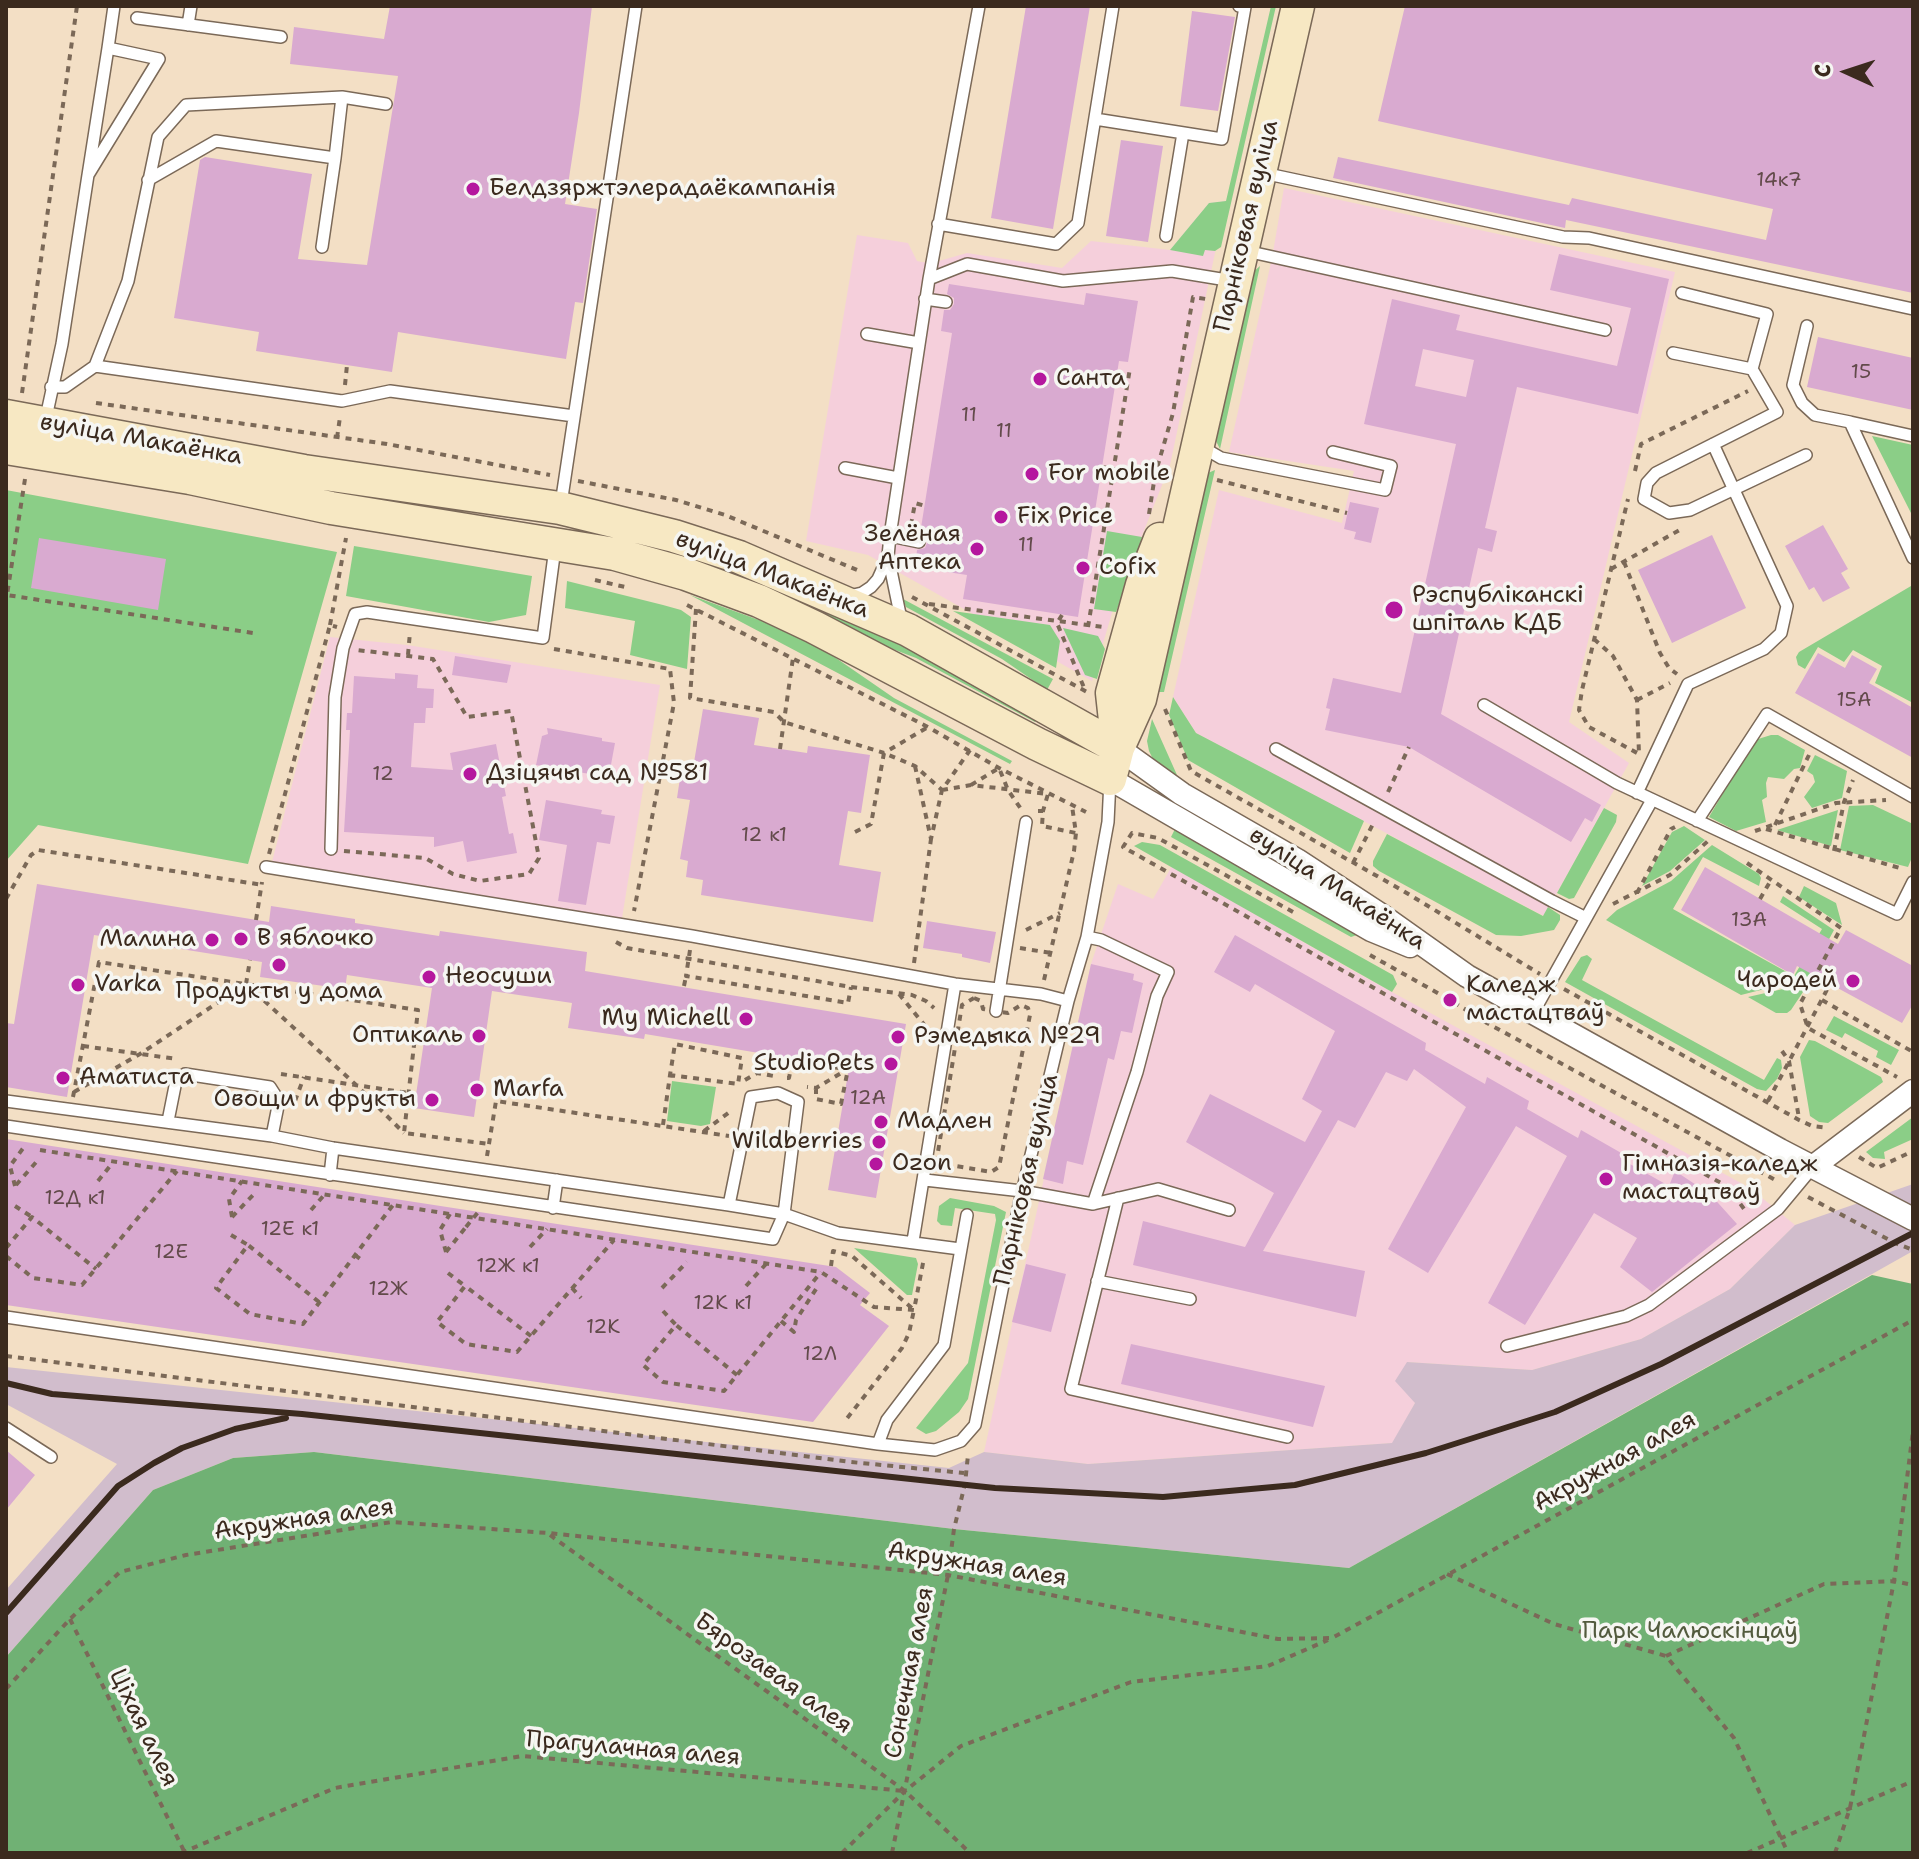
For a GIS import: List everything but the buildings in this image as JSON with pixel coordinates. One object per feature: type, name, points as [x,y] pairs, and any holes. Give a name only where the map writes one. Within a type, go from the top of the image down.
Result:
[{"type":"street","name":"Парніковая вуліца","points":[[1110,779],[1118,748],[1140,699],[1298,6]]},
{"type":"street","name":"вуліца Макаёнка","points":[[14,405],[45,422],[304,471],[560,508],[674,536],[739,557],[834,596],[915,617],[1118,748],[1182,794],[1297,860],[1467,976],[1780,1150],[1913,1219]]},
{"type":"street","name":"вуліца Макаёнка","points":[[6,448],[190,478],[331,508],[615,554],[686,574],[759,601],[1110,779],[1371,930],[1451,963]]},
{"type":"street","points":[[556,545],[560,508]]},
{"type":"street","points":[[1814,1166],[1906,1080]]},
{"type":"lane","points":[[45,422],[62,344],[114,6]]},
{"type":"lane","points":[[188,25],[191,6]]},
{"type":"lane","points":[[560,508],[636,6]]},
{"type":"lane","points":[[915,617],[896,606],[888,556],[890,536],[925,299],[979,6]]},
{"type":"lane","points":[[938,224],[1056,244],[1078,223],[1113,6]]},
{"type":"lane","points":[[1095,119],[1222,139],[1245,7],[1239,6]]},
{"type":"lane","points":[[137,18],[281,37]]},
{"type":"lane","points":[[88,175],[159,59],[108,48]]},
{"type":"lane","points":[[51,387],[65,387],[95,366],[128,281],[158,137],[186,105],[342,97],[386,104]]},
{"type":"lane","points":[[322,247],[342,97]]},
{"type":"lane","points":[[1166,236],[1183,133]]},
{"type":"lane","points":[[148,180],[216,141],[335,158]]},
{"type":"lane","points":[[1259,172],[1563,237],[1589,238],[1913,309]]},
{"type":"lane","points":[[1241,250],[1605,330]]},
{"type":"lane","points":[[929,279],[967,264],[1063,281],[1172,271],[1234,282]]},
{"type":"lane","points":[[1682,293],[1767,314],[1752,369],[1777,412],[1656,473],[1647,483],[1644,499],[1669,513],[1690,510],[1806,455]]},
{"type":"lane","points":[[925,299],[946,302]]},
{"type":"lane","points":[[1807,326],[1793,385],[1802,403],[1815,415],[1913,436]]},
{"type":"lane","points":[[867,334],[919,343]]},
{"type":"lane","points":[[1673,353],[1752,369]]},
{"type":"lane","points":[[95,366],[342,401],[390,391],[574,416]]},
{"type":"lane","points":[[1850,422],[1913,558]]},
{"type":"lane","points":[[1637,793],[1688,684],[1764,649],[1781,633],[1787,606],[1713,444]]},
{"type":"lane","points":[[1197,445],[1221,458],[1385,490],[1391,466],[1333,452]]},
{"type":"lane","points":[[845,468],[898,478]]},
{"type":"lane","points":[[890,536],[919,542]]},
{"type":"lane","points":[[331,849],[335,697],[343,648],[355,614],[367,612],[543,638],[556,545]]},
{"type":"lane","points":[[834,596],[862,593],[871,587],[888,556]]},
{"type":"lane","points":[[1484,705],[1637,793],[1897,914],[1913,882]]},
{"type":"lane","points":[[1697,821],[1767,714],[1913,797]]},
{"type":"lane","points":[[1276,749],[1586,918]]},
{"type":"lane","name":"Парніковая вуліца","points":[[878,1444],[935,1450],[961,1441],[975,1425],[1022,1191],[1068,1001],[1087,937],[1108,822],[1110,779]]},
{"type":"lane","points":[[1533,1013],[1652,800]]},
{"type":"lane","points":[[996,1011],[1026,822]]},
{"type":"lane","points":[[266,867],[692,936],[955,984],[1041,994],[1068,1001]]},
{"type":"lane","points":[[1087,937],[1168,972],[1157,996],[1137,1072],[1093,1204]]},
{"type":"lane","points":[[913,1241],[955,984]]},
{"type":"lane","points":[[168,1121],[176,1081],[185,1074],[270,1087],[279,1101],[272,1136]]},
{"type":"lane","points":[[6,1126],[773,1239],[784,1214],[798,1102],[778,1093],[751,1097],[729,1205]]},
{"type":"lane","points":[[6,1101],[168,1121],[729,1205],[784,1214],[838,1233],[960,1249]]},
{"type":"lane","points":[[330,1175],[333,1148]]},
{"type":"lane","points":[[1507,1346],[1626,1316],[1649,1305],[1778,1209],[1814,1166]]},
{"type":"lane","points":[[553,1208],[557,1180]]},
{"type":"lane","points":[[925,1180],[1022,1191],[1093,1204],[1158,1189],[1229,1210]]},
{"type":"lane","points":[[1118,1198],[1071,1389],[1287,1437]]},
{"type":"lane","points":[[6,1317],[878,1444],[887,1420],[944,1345],[967,1215]]},
{"type":"lane","points":[[1097,1281],[1190,1299]]},
{"type":"lane","points":[[6,1428],[51,1457]]},
{"type":"path","points":[[14,405],[77,6]]},
{"type":"path","points":[[1088,627],[1130,368]]},
{"type":"path","points":[[1635,472],[1641,444],[1761,385]]},
{"type":"path","points":[[1102,467],[1113,469]]},
{"type":"path","points":[[25,479],[7,595],[253,633]]},
{"type":"path","points":[[1217,480],[1347,513]]},
{"type":"path","points":[[1594,639],[1613,656],[1637,700],[1639,754],[1589,727],[1579,710],[1594,639],[1631,486]]},
{"type":"path","points":[[1611,569],[1689,525]]},
{"type":"path","points":[[256,920],[266,867],[330,625],[346,538]]},
{"type":"path","points":[[1624,562],[1660,653],[1669,668],[1682,678],[1637,700]]},
{"type":"path","points":[[696,609],[690,698],[774,712],[784,722],[884,753],[915,766],[942,790]]},
{"type":"path","points":[[1057,623],[1062,615]]},
{"type":"path","points":[[915,617],[1113,627]]},
{"type":"path","points":[[1057,623],[1086,692]]},
{"type":"path","points":[[330,625],[348,630]]},
{"type":"path","points":[[407,645],[408,655]]},
{"type":"path","points":[[331,849],[425,858],[453,874],[480,881],[529,874],[539,858],[511,711],[467,717],[433,659],[343,648]]},
{"type":"path","points":[[780,749],[793,658]]},
{"type":"path","points":[[670,669],[674,703],[627,948],[912,995],[926,1001],[934,1009],[930,1033],[899,994]]},
{"type":"path","points":[[1164,707],[1191,771],[1400,889],[1552,982],[1799,1120],[1812,1126],[1833,1128]]},
{"type":"path","points":[[855,832],[871,824],[884,753],[928,727]]},
{"type":"path","points":[[1775,825],[1815,742]]},
{"type":"path","points":[[912,995],[931,839],[942,790],[970,750]]},
{"type":"path","points":[[915,766],[931,839]]},
{"type":"path","points":[[1834,851],[1844,802],[1858,766]]},
{"type":"path","points":[[971,785],[999,768]]},
{"type":"path","points":[[942,790],[971,785],[1048,794],[1043,811]]},
{"type":"path","points":[[1041,994],[1075,842],[1072,806]]},
{"type":"path","points":[[1637,893],[1671,829],[1682,823]]},
{"type":"path","points":[[1764,828],[1834,851],[1913,871]]},
{"type":"path","points":[[1132,833],[1123,847],[1728,1187],[1756,1225]]},
{"type":"path","points":[[1701,834],[1711,839]]},
{"type":"path","points":[[1735,855],[1841,928],[1800,1004],[1808,1028],[1906,1080]]},
{"type":"path","points":[[1760,899],[1771,880]]},
{"type":"path","points":[[1020,956],[1024,931],[1060,913]]},
{"type":"path","points":[[684,986],[692,936]]},
{"type":"path","points":[[1006,945],[1051,953]]},
{"type":"path","points":[[74,1092],[140,1054],[246,984],[250,960]]},
{"type":"path","points":[[71,1110],[99,962],[418,1010],[404,1133]]},
{"type":"path","points":[[1039,974],[1048,967]]},
{"type":"path","points":[[686,976],[848,1003],[851,987]]},
{"type":"path","points":[[246,984],[404,1133],[489,1144]]},
{"type":"path","points":[[1768,1101],[1830,984]]},
{"type":"path","points":[[974,998],[981,1001],[983,1009],[996,1011],[1008,1013],[1021,1005],[1028,1008],[1030,1015],[999,1167],[991,1172],[944,1164],[937,1158],[962,1005],[974,998]]},
{"type":"path","points":[[1822,1000],[1913,1052]]},
{"type":"path","points":[[1487,1023],[1913,1250]]},
{"type":"path","points":[[663,1125],[675,1042],[742,1058],[735,1097]]},
{"type":"path","points":[[1782,1051],[1789,1061],[1799,1120]]},
{"type":"path","points":[[670,1075],[738,1084],[757,1073],[789,1081],[792,1062],[848,1069]]},
{"type":"path","points":[[816,1088],[816,1099],[841,1104],[848,1069]]},
{"type":"path","points":[[802,1086],[816,1088],[848,1069]]},
{"type":"path","points":[[1888,1086],[1906,1080]]},
{"type":"path","points":[[485,1170],[496,1101],[743,1137]]},
{"type":"path","points":[[704,1131],[733,1110],[728,1136]]},
{"type":"path","points":[[807,1155],[811,1127]]},
{"type":"path","points":[[809,1141],[836,1144]]},
{"type":"path","points":[[38,1160],[15,1186],[10,1166],[22,1147],[821,1272],[874,1307],[914,1310]]},
{"type":"path","points":[[1877,1168],[1913,1151]]},
{"type":"path","points":[[98,1181],[114,1161]]},
{"type":"path","points":[[6,1256],[33,1278],[82,1285],[177,1171]]},
{"type":"path","points":[[242,1181],[229,1199],[232,1217],[254,1194]]},
{"type":"path","points":[[311,1210],[325,1194]]},
{"type":"path","points":[[248,1245],[216,1288],[250,1314],[303,1324],[393,1205]]},
{"type":"path","points":[[15,1206],[96,1269]]},
{"type":"path","points":[[450,1214],[440,1230],[446,1252],[479,1211]]},
{"type":"path","points":[[140,1216],[148,1223]]},
{"type":"path","points":[[6,1248],[32,1217]]},
{"type":"path","points":[[530,1247],[547,1229]]},
{"type":"path","points":[[231,1235],[319,1302]]},
{"type":"path","points":[[465,1286],[437,1322],[466,1344],[517,1352],[614,1240]]},
{"type":"path","points":[[845,1421],[902,1348],[909,1333],[927,1244]]},
{"type":"path","points":[[831,1266],[833,1251],[852,1256],[914,1310]]},
{"type":"path","points":[[355,1255],[364,1262]]},
{"type":"path","points":[[662,1288],[687,1262]]},
{"type":"path","points":[[746,1286],[767,1264]]},
{"type":"path","points":[[676,1325],[643,1365],[663,1382],[724,1391],[821,1272]]},
{"type":"path","points":[[448,1273],[531,1336]]},
{"type":"path","points":[[781,1321],[794,1332],[796,1320],[818,1286]]},
{"type":"path","points":[[572,1288],[581,1298]]},
{"type":"path","points":[[663,1311],[737,1375]]},
{"type":"path","name":"Акружная алея","points":[[6,1689],[70,1619],[120,1572],[186,1555],[392,1522],[548,1533],[948,1575],[1278,1639],[1332,1638],[1913,1320]]},
{"type":"path","points":[[6,1356],[851,1462],[964,1473]]},
{"type":"path","points":[[1835,1853],[1850,1808],[1894,1581],[1913,1431]]},
{"type":"path","name":"Сонечная алея","points":[[892,1853],[948,1575],[968,1453]]},
{"type":"path","name":"Бярозавая алея","points":[[548,1533],[905,1791],[970,1853]]},
{"type":"path","points":[[1447,1574],[1554,1624],[1666,1656],[1734,1738],[1788,1853]]},
{"type":"path","points":[[1666,1656],[1824,1584],[1894,1581],[1913,1585]]},
{"type":"path","name":"Ціхая алея","points":[[70,1619],[183,1852]]},
{"type":"path","points":[[842,1853],[905,1791],[961,1746],[1131,1682],[1268,1666],[1332,1638]]},
{"type":"path","name":"Прагулачная алея","points":[[183,1852],[335,1788],[522,1756],[905,1791]]},
{"type":"path","points":[[1747,1853],[1913,1781]]},
{"type":"shaded area","name":"Рэспубліканскі шпіталь КДБ","points":[[1284,188],[1675,272],[1569,722],[1629,763],[1544,916],[1196,733],[1173,697],[1219,490],[1342,523],[1354,471],[1229,452],[1272,258]]},
{"type":"shaded area","points":[[1226,201],[1170,465],[1114,606],[1092,681],[868,555],[806,541],[857,235],[908,243],[917,261],[922,262],[932,263],[967,253],[1062,268],[1091,241],[1170,250],[1209,203]]},
{"type":"shaded area","name":"Дзіцячы сад №581","points":[[330,637],[407,645],[660,685],[622,918],[272,862]]},
{"type":"shaded area","points":[[1172,866],[1350,969],[1750,1188],[1795,1225],[1730,1289],[1641,1339],[1532,1370],[1407,1362],[1415,1403],[1393,1443],[1088,1464],[984,1452],[1091,964],[1118,884],[1153,899]]},
{"type":"shaded area","points":[[1913,1184],[1913,1251],[1349,1568],[954,1529],[314,1452],[233,1458],[153,1490],[6,1657],[6,1590],[117,1464],[6,1404],[6,1367],[949,1468],[984,1452],[1088,1464],[1392,1443],[1415,1403],[1395,1381],[1407,1362],[1532,1370],[1641,1339],[1730,1289],[1795,1225]]},
{"type":"green space","points":[[1271,6],[1276,6],[1221,247],[1215,251],[1205,250],[1203,256],[1170,250],[1209,203],[1226,201]]},
{"type":"green space","points":[[1260,266],[1220,449],[1215,439],[1252,273]]},
{"type":"green space","points":[[1872,436],[1913,445],[1913,517]]},
{"type":"green space","points":[[1215,470],[1164,692],[1157,692],[1202,482],[1208,473]]},
{"type":"green space","points":[[6,490],[337,552],[248,864],[38,825],[6,861]]},
{"type":"green space","points":[[1107,531],[1142,537],[1116,612],[1094,609]]},
{"type":"green space","points":[[354,546],[532,576],[526,615],[489,622],[346,596]]},
{"type":"green space","points":[[744,580],[801,595],[923,655],[1036,717],[1035,722],[916,658],[846,631]]},
{"type":"green space","points":[[567,581],[681,610],[691,617],[687,669],[630,655],[635,621],[565,608]]},
{"type":"green space","points":[[1911,586],[1913,703],[1875,683],[1882,666],[1853,650],[1844,662],[1818,647],[1805,669],[1798,665],[1796,657],[1799,652]]},
{"type":"green space","points":[[690,595],[759,620],[820,647],[894,698],[1012,761],[1010,764]]},
{"type":"green space","points":[[903,599],[1053,679],[1047,690],[1002,659],[906,607]]},
{"type":"green space","points":[[953,611],[1050,625],[1060,641],[1056,668]]},
{"type":"green space","points":[[1063,628],[1098,636],[1105,649],[1097,679],[1085,675]]},
{"type":"green space","points":[[1173,697],[1196,733],[1364,821],[1350,853],[1188,760],[1169,715]]},
{"type":"green space","points":[[1152,719],[1177,775],[1154,761],[1149,751],[1147,741]]},
{"type":"green space","points":[[1778,735],[1805,750],[1800,768],[1794,769],[1784,779],[1768,777],[1767,797],[1762,800],[1766,822],[1736,831],[1709,817],[1755,740]]},
{"type":"green space","points":[[1815,755],[1847,771],[1842,798],[1812,808],[1804,797],[1815,782],[1813,775],[1807,771]]},
{"type":"green space","points":[[1873,805],[1913,824],[1913,855],[1908,867],[1840,850],[1849,806]]},
{"type":"green space","points":[[1604,808],[1617,815],[1616,822],[1574,898],[1569,899],[1557,893]]},
{"type":"green space","points":[[1838,810],[1831,846],[1777,830]]},
{"type":"green space","points":[[1684,826],[1705,840],[1670,871],[1642,886],[1672,832]]},
{"type":"green space","points":[[1175,829],[1363,933],[1351,937],[1171,837]]},
{"type":"green space","points":[[1387,834],[1543,916],[1548,907],[1560,915],[1560,920],[1554,930],[1521,936],[1496,935],[1373,866]]},
{"type":"green space","points":[[1142,842],[1160,845],[1393,975],[1397,984],[1392,992],[1134,846]]},
{"type":"green space","points":[[1712,845],[1759,874],[1759,886],[1703,857],[1673,909],[1794,976],[1822,929],[1780,902],[1783,896],[1834,930],[1808,978],[1741,995],[1606,920],[1617,910],[1671,881]]},
{"type":"green space","points":[[1804,886],[1836,903],[1842,925],[1799,897]]},
{"type":"green space","points":[[1587,955],[1592,959],[1582,980],[1764,1080],[1777,1058],[1781,1060],[1782,1068],[1777,1079],[1766,1091],[1757,1089],[1565,982],[1581,957]]},
{"type":"green space","points":[[1809,983],[1787,1013],[1776,1013],[1748,997]]},
{"type":"green space","points":[[1834,1016],[1899,1050],[1891,1065],[1876,1057],[1878,1051],[1845,1033],[1842,1038],[1826,1030]]},
{"type":"green space","points":[[1809,1040],[1881,1077],[1883,1082],[1828,1123],[1810,1116],[1800,1057]]},
{"type":"green space","points":[[672,1081],[716,1087],[710,1124],[701,1126],[667,1121]]},
{"type":"green space","points":[[1913,1117],[1913,1139],[1884,1152],[1885,1159],[1873,1158],[1866,1152]]},
{"type":"green space","points":[[950,1198],[994,1206],[1006,1212],[968,1399],[959,1412],[936,1431],[926,1434],[916,1428],[968,1363],[996,1220],[995,1214],[955,1208],[952,1226],[941,1225],[937,1221],[939,1206]]},
{"type":"green space","points":[[854,1248],[916,1258],[918,1264],[912,1295],[907,1295]]},
{"type":"green space","name":"Парк Чалюскінцаў","points":[[1872,1275],[1913,1284],[1913,1853],[6,1853],[6,1657],[153,1490],[233,1458],[314,1452],[954,1529],[1349,1568]]},
{"type":"railway","points":[[6,1383],[52,1394],[302,1414],[995,1488],[1163,1497],[1295,1485],[1426,1453],[1555,1412],[1661,1364],[1913,1233]]},
{"type":"railway","points":[[6,1613],[118,1486],[182,1448],[235,1429],[286,1418]]},
{"type":"place","name":"Белдзяржтэлерадаёкампанія","points":[[473,189]]},
{"type":"place","name":"Санта","points":[[1040,379]]},
{"type":"place","name":"For mobile","points":[[1032,474]]},
{"type":"place","name":"Fix Price","points":[[1001,517]]},
{"type":"place","name":"Зелёная Аптека","points":[[977,549]]},
{"type":"place","name":"Cofix","points":[[1083,568]]},
{"type":"place","name":"Рэспубліканскі шпіталь КДБ","points":[[1394,610]]},
{"type":"place","name":"Дзіцячы сад №581","points":[[470,774]]},
{"type":"place","name":"В яблочко","points":[[241,939]]},
{"type":"place","name":"Малина","points":[[212,940]]},
{"type":"place","name":"Продукты у дома","points":[[279,965]]},
{"type":"place","name":"Неосуши","points":[[429,977]]},
{"type":"place","name":"Чародей","points":[[1853,981]]},
{"type":"place","name":"Varka","points":[[78,985]]},
{"type":"place","name":"Каледж мастацтваў","points":[[1450,1000]]},
{"type":"place","name":"My Michell","points":[[746,1019]]},
{"type":"place","name":"Оптикаль","points":[[479,1036]]},
{"type":"place","name":"Рэмедыка №29","points":[[898,1037]]},
{"type":"place","name":"StudioPets","points":[[891,1064]]},
{"type":"place","name":"Аматиста","points":[[63,1078]]},
{"type":"place","name":"Marfa","points":[[477,1090]]},
{"type":"place","name":"Овощи и фрукты","points":[[432,1100]]},
{"type":"place","name":"Мадлен","points":[[881,1122]]},
{"type":"place","name":"Wildberries","points":[[879,1142]]},
{"type":"place","name":"Ozon","points":[[876,1164]]},
{"type":"place","name":"Гімназія-каледж мастацтваў","points":[[1606,1179]]}]
